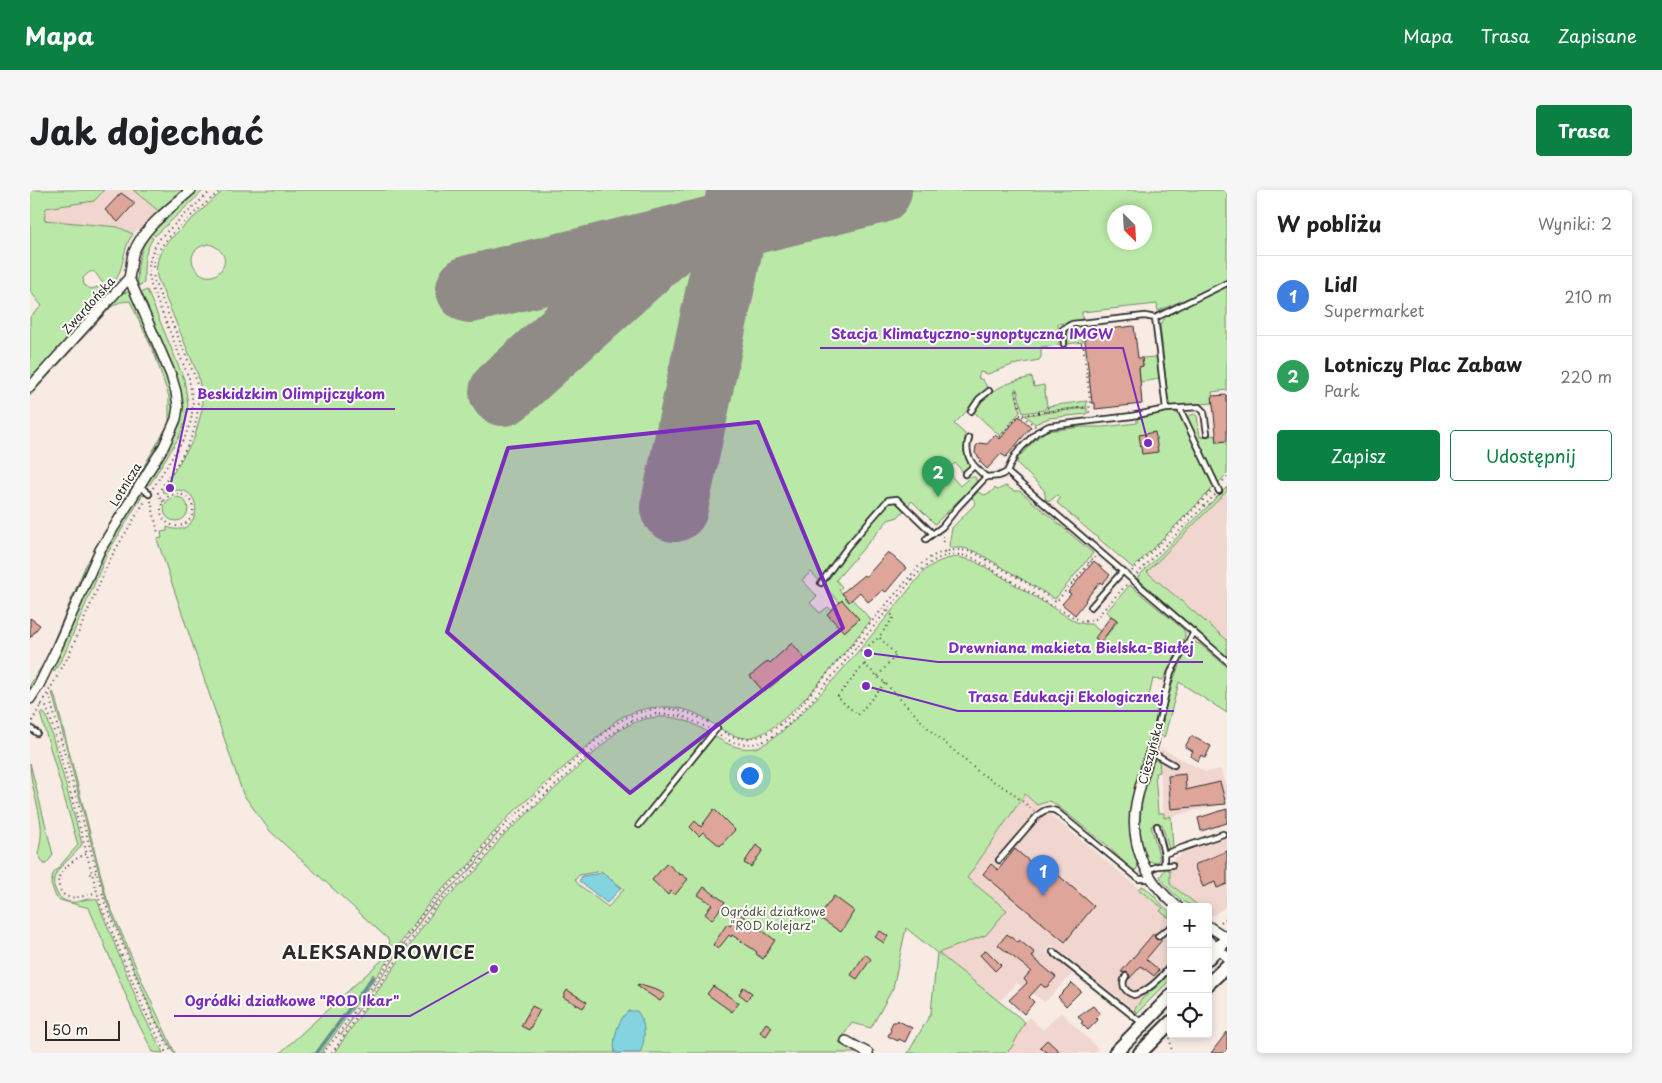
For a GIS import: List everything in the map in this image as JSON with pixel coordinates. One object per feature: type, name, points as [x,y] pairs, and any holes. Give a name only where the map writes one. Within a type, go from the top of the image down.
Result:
[{"type":"main road","points":[[1215,951],[1227,939]]},
{"type":"main road","points":[[1212,980],[1227,966]]},
{"type":"main road","points":[[1116,1053],[1167,1000]]},
{"type":"main road","points":[[1140,1053],[1167,1026]]},
{"type":"street","name":"Zwardońska","points":[[30,388],[129,278],[133,256],[139,243],[153,226],[191,190]]},
{"type":"street","name":"Lotnicza","points":[[30,699],[55,652],[100,550],[173,429],[178,406],[171,375],[129,278]]},
{"type":"street","name":"Cieszyńska","points":[[1154,741],[1138,796],[1135,812],[1135,830],[1138,848],[1146,870],[1162,893],[1173,903]]},
{"type":"street","points":[[1212,929],[1227,939]]},
{"type":"street","points":[[846,1041],[868,1053]]},
{"type":"lane","points":[[1064,344],[1063,329],[1072,324],[1145,316],[1155,318],[1227,283]]},
{"type":"lane","points":[[1155,318],[1166,409]]},
{"type":"lane","points":[[971,411],[979,399],[989,390]]},
{"type":"lane","points":[[926,539],[942,527],[986,477],[999,476],[1007,472],[1015,455],[1037,432],[1048,426],[1132,416],[1166,409],[1199,407],[1204,412],[1207,433]]},
{"type":"lane","points":[[1180,409],[1218,488]]},
{"type":"lane","points":[[969,438],[967,456],[974,466],[986,477]]},
{"type":"lane","points":[[965,474],[974,466]]},
{"type":"lane","points":[[1007,472],[1227,661]]},
{"type":"lane","points":[[139,485],[149,494]]},
{"type":"lane","points":[[821,583],[848,546],[888,500],[897,499],[932,533]]},
{"type":"lane","points":[[1091,607],[1122,572]]},
{"type":"lane","name":"Cieszyńska","points":[[1154,741],[1170,672],[1194,632]]},
{"type":"lane","points":[[30,728],[37,733]]},
{"type":"lane","points":[[640,825],[716,730]]},
{"type":"lane","points":[[1151,752],[1174,766]]},
{"type":"lane","points":[[999,860],[1038,815],[1050,809],[1056,811],[1139,879],[1152,879]]},
{"type":"lane","points":[[1157,826],[1164,854],[1164,864]]},
{"type":"lane","points":[[1164,854],[1224,834]]},
{"type":"lane","points":[[1146,870],[1164,864],[1172,865]]},
{"type":"lane","points":[[1158,936],[1167,929]]},
{"type":"lane","points":[[1053,952],[1143,1024]]},
{"type":"lane","points":[[1126,976],[1123,985],[1129,993],[1134,995],[1144,991],[1153,984],[1167,969]]},
{"type":"path","points":[[151,286],[148,271],[155,245],[162,236],[212,190]]},
{"type":"path","points":[[163,502],[171,495],[182,494],[192,506],[192,516],[180,526],[170,524],[161,512],[163,502],[158,493],[190,442],[195,430],[198,396],[196,379],[154,281],[154,259],[169,237],[221,190]]},
{"type":"path","points":[[1080,344],[1083,344],[1090,400],[1088,408],[1089,422]]},
{"type":"path","points":[[1016,390],[1021,415],[1034,426],[1040,423]]},
{"type":"path","points":[[1045,412],[1048,406]]},
{"type":"path","points":[[1000,437],[1019,415],[1088,408]]},
{"type":"path","points":[[1129,578],[1227,477]]},
{"type":"path","points":[[323,1053],[431,904],[472,864],[496,833],[625,718],[640,712],[670,708],[693,714],[726,739],[738,744],[758,743],[769,738],[797,716],[923,568],[933,561],[946,556],[960,555],[975,559],[1051,605],[1084,622],[1095,619],[1129,578],[1218,488]]},
{"type":"path","points":[[149,494],[158,533]]},
{"type":"path","points":[[942,527],[946,556]]},
{"type":"path","points":[[332,1053],[434,907],[475,869],[494,841],[623,725],[640,717],[665,713],[689,718],[738,739],[754,739],[763,736],[799,707],[919,566],[929,558],[945,551],[965,550],[975,554],[1030,584],[1056,602],[1094,556],[1096,556],[1086,567]]},
{"type":"path","points":[[861,652],[879,637],[894,617],[888,610]]},
{"type":"path","points":[[877,676],[896,654],[879,637]]},
{"type":"path","points":[[852,644],[861,652],[865,665],[931,731],[974,768],[1011,792],[1038,815]]},
{"type":"path","points":[[865,665],[836,697],[858,716],[885,683]]},
{"type":"path","points":[[46,691],[50,697],[111,918],[153,1017],[172,1053]]},
{"type":"path","points":[[30,723],[42,705],[46,707],[50,716],[91,874],[106,920],[148,1019],[166,1053]]},
{"type":"path","points":[[86,854],[64,869],[58,879],[59,888],[64,896],[69,898],[97,892]]},
{"type":"path","points":[[91,874],[97,872]]},
{"type":"path","points":[[106,920],[111,918]]},
{"type":"path","points":[[1171,1041],[1172,1053]]},
{"type":"highlighted area","points":[[758,422],[843,628],[630,793],[447,632],[508,448]]},
{"type":"shaded area","points":[[104,190],[133,190],[160,212],[142,231],[138,229],[133,234],[118,227],[44,220],[46,208],[94,201]]},
{"type":"shaded area","points":[[1227,491],[1227,640],[1147,572]]},
{"type":"shaded area","points":[[1161,748],[1206,772],[1220,769],[1227,787],[1227,803],[1164,818],[1159,761]]},
{"type":"shaded area","points":[[1025,794],[1163,908],[1160,912],[1167,917],[1167,977],[1142,999],[1134,1010],[1052,945],[1046,952],[1073,973],[1045,1002],[1017,983],[999,1002],[937,953],[986,935],[1007,909],[967,879]]},
{"type":"shaded area","points":[[1227,836],[1227,906],[1212,916],[1212,903],[1195,903],[1170,884],[1170,871],[1174,858],[1180,856],[1180,851]]},
{"type":"shaded area","points":[[1061,1012],[1098,1049],[1095,1053],[1006,1053],[1012,1047],[1025,1022],[1030,1017],[1043,1030]]},
{"type":"green space","points":[[30,190],[104,190],[94,201],[46,208],[44,220],[118,227],[133,234],[126,247],[119,274],[110,288],[92,271],[83,278],[84,285],[91,289],[98,287],[107,293],[37,374],[32,375],[30,372],[30,317],[42,306],[30,291]]},
{"type":"green space","points":[[133,190],[184,190],[160,212]]},
{"type":"green space","points":[[197,190],[204,190],[155,236],[152,233]]},
{"type":"green space","points":[[224,190],[1227,190],[1227,281],[1158,311],[1157,304],[1082,312],[1082,320],[1058,324],[1059,345],[1041,347],[1041,357],[1039,360],[1012,365],[988,374],[980,372],[978,378],[983,380],[988,389],[976,398],[969,409],[954,424],[965,434],[964,452],[970,467],[964,473],[955,463],[947,471],[960,486],[969,478],[966,475],[975,477],[977,482],[935,524],[912,501],[898,517],[888,520],[836,580],[842,587],[839,590],[843,595],[846,592],[849,601],[852,599],[871,620],[817,685],[785,718],[770,729],[748,738],[720,729],[701,716],[691,712],[669,707],[647,708],[617,720],[510,815],[484,843],[472,862],[432,899],[321,1053],[318,1053],[375,976],[373,974],[315,1053],[280,1053],[392,951],[388,939],[270,831],[243,794],[157,539],[162,538],[161,532],[167,531],[167,527],[179,529],[188,526],[194,518],[196,509],[194,500],[189,493],[179,490],[165,493],[162,491],[194,439],[202,410],[202,395],[198,375],[157,277],[159,256],[171,238]],"holes":[[[209,244],[220,250],[224,257],[224,266],[214,275],[206,276],[200,273],[192,261],[193,254],[198,248]],[[811,572],[839,602],[842,601],[859,619],[844,632],[827,614],[831,610],[828,607],[820,613],[810,603],[817,596],[802,580]]]},
{"type":"green space","points":[[150,236],[153,238],[146,255],[144,283],[138,286],[139,260],[143,247]]},
{"type":"green space","points":[[1227,287],[1227,390],[1212,392],[1213,403],[1172,406],[1168,399],[1160,325],[1167,315]]},
{"type":"green space","points":[[147,290],[184,379],[188,404],[186,420],[179,437],[148,485],[145,484],[177,432],[182,410],[176,377],[140,293]]},
{"type":"green space","points":[[128,292],[132,296],[152,337],[165,369],[173,398],[174,410],[172,420],[162,442],[110,528],[46,665],[39,679],[30,690],[30,685],[45,661],[85,567],[169,423],[169,397],[155,355],[130,301],[120,302],[111,307],[30,396],[30,393],[118,297],[122,293]]},
{"type":"green space","points":[[1082,326],[1083,342],[1068,344],[1067,334],[1075,327]]},
{"type":"green space","points":[[1157,357],[1161,377],[1140,382],[1139,367],[1143,366],[1142,358]]},
{"type":"green space","points":[[1032,377],[1034,387],[1044,385],[1047,406],[1044,410],[1023,413],[1017,389],[1015,389],[1020,412],[1000,436],[973,411],[991,392],[1015,381]]},
{"type":"green space","points":[[1087,401],[1086,407],[1046,411],[1049,406]]},
{"type":"green space","points":[[1087,408],[1087,414],[1049,418],[1035,424],[1025,415]]},
{"type":"green space","points":[[1170,411],[1179,414],[1184,422],[1215,486],[1133,568],[1057,503],[1060,498],[1057,495],[1050,501],[1046,500],[1044,490],[1017,463],[1018,458],[1046,431],[1137,423],[1137,418]]},
{"type":"green space","points":[[1194,414],[1197,416],[1200,437],[1216,435],[1217,442],[1227,441],[1227,474],[1217,484],[1186,417]]},
{"type":"green space","points":[[1006,486],[1014,491],[1020,491],[1093,553],[1055,599],[977,552],[964,548],[950,548],[949,546],[952,528],[976,503],[972,498],[978,492],[984,495],[990,493],[995,488],[997,490]]},
{"type":"green space","points":[[1227,487],[1227,491],[1147,572],[1227,640],[1227,657],[1137,578]]},
{"type":"green space","points":[[140,492],[142,492],[142,496],[107,554],[64,655],[54,672],[52,669],[104,552]]},
{"type":"green space","points":[[176,497],[184,501],[188,509],[184,517],[176,521],[168,517],[164,509],[168,501]]},
{"type":"green space","name":"Ogródki działkowe \"ROD Kolejarz\"","points":[[959,557],[974,561],[1076,622],[1091,624],[1106,636],[1118,621],[1106,612],[1130,585],[1183,629],[1185,633],[1185,637],[1163,680],[1153,679],[1149,696],[1156,698],[1156,715],[1137,782],[1131,814],[1130,830],[1138,866],[1136,870],[1130,869],[1108,846],[1055,804],[1050,801],[1037,805],[1025,794],[967,878],[1007,910],[986,935],[938,953],[1025,1022],[1012,1047],[1006,1053],[908,1053],[931,1013],[937,953],[906,928],[893,988],[871,1028],[852,1023],[839,1042],[858,1053],[334,1053],[436,908],[478,869],[500,839],[617,732],[636,722],[657,717],[667,717],[688,722],[725,742],[739,747],[754,748],[770,740],[792,723],[842,670],[924,571],[945,559]],"holes":[[[601,871],[624,889],[608,907],[575,880],[579,875]]]},
{"type":"green space","points":[[1195,642],[1227,667],[1227,713],[1179,682],[1164,738],[1160,735],[1171,687],[1185,654],[1192,643]]},
{"type":"green space","points":[[52,692],[54,693],[107,899],[175,1053],[153,1015],[106,900]]},
{"type":"green space","points":[[40,713],[44,713],[47,717],[82,844],[57,872],[54,878],[54,885],[58,895],[66,901],[97,900],[141,1010],[163,1053],[153,1052],[136,1019],[89,908],[60,900],[56,897],[51,884],[53,874],[78,845]]},
{"type":"green space","points":[[1153,761],[1159,761],[1160,772],[1155,773],[1158,813],[1164,813],[1164,818],[1171,816],[1173,848],[1169,849],[1162,824],[1151,826],[1159,856],[1159,861],[1155,863],[1147,860],[1143,847],[1140,823],[1146,786]]},
{"type":"green space","points":[[30,763],[53,855],[46,864],[44,864],[38,854],[41,826],[31,779]]},
{"type":"green space","points":[[480,857],[475,865],[426,913],[473,866]]},
{"type":"green space","points":[[1166,868],[1170,871],[1170,884],[1195,903],[1183,901],[1160,877]]},
{"type":"green space","points":[[1142,886],[1148,890],[1167,909],[1167,916],[1160,911],[1163,908],[1138,889]]},
{"type":"green space","points":[[1167,977],[1167,983],[1137,1013],[1134,1010],[1142,999]]},
{"type":"water","points":[[603,873],[621,888],[607,903],[579,881],[582,876]]},
{"type":"water","points":[[628,1011],[637,1011],[642,1021],[644,1037],[642,1048],[640,1053],[615,1053],[614,1042],[617,1030],[621,1020]]},
{"type":"building","points":[[121,193],[135,203],[118,222],[105,210]]},
{"type":"building","points":[[1134,326],[1138,358],[1142,358],[1143,366],[1139,367],[1142,404],[1095,409],[1095,403],[1092,403],[1084,332]]},
{"type":"building","points":[[1227,395],[1227,441],[1217,442],[1212,396]]},
{"type":"building","points":[[1019,416],[1031,427],[1006,457],[1001,454],[987,469],[979,461],[981,460],[975,453],[976,446],[979,443],[987,444],[995,435],[1000,439]]},
{"type":"building","points":[[1155,432],[1158,452],[1142,454],[1139,435]]},
{"type":"building","points":[[888,552],[906,568],[886,592],[883,590],[868,602],[860,592],[849,602],[842,593],[864,575],[866,577]]},
{"type":"building","points":[[1094,561],[1110,575],[1102,584],[1100,582],[1075,615],[1062,604],[1071,594],[1068,592]]},
{"type":"building","points":[[842,600],[859,619],[844,632],[827,614]]},
{"type":"building","points":[[1111,616],[1117,620],[1101,642],[1095,638]]},
{"type":"building","points":[[30,618],[40,625],[30,638]]},
{"type":"building","points":[[792,643],[805,659],[764,692],[750,676],[768,661],[770,663]]},
{"type":"building","points":[[1191,736],[1211,746],[1205,758],[1201,755],[1198,761],[1190,756],[1193,751],[1185,747]]},
{"type":"building","points":[[1185,774],[1186,790],[1220,782],[1226,804],[1171,809],[1168,776]]},
{"type":"building","points":[[714,809],[735,830],[720,846],[703,832],[699,836],[690,827],[695,821],[701,827]]},
{"type":"building","points":[[1227,809],[1227,823],[1201,831],[1198,818]]},
{"type":"building","points":[[756,845],[763,850],[751,867],[744,863]]},
{"type":"building","points":[[1015,849],[1044,874],[1050,868],[1094,906],[1065,942],[983,874],[991,864],[998,870]]},
{"type":"building","points":[[1227,851],[1227,884],[1217,888],[1215,882],[1203,887],[1194,865]]},
{"type":"building","points":[[667,863],[680,875],[688,879],[675,895],[671,891],[668,895],[652,880]]},
{"type":"building","points":[[704,887],[725,902],[712,920],[705,914],[712,904],[698,895]]},
{"type":"building","points":[[834,896],[854,911],[841,932],[818,917]]},
{"type":"building","points":[[739,913],[775,940],[763,959],[756,954],[757,952],[732,935],[731,937],[729,935],[718,949],[713,945],[727,924],[730,926]]},
{"type":"building","points":[[880,931],[888,936],[884,943],[875,937]]},
{"type":"building","points":[[1154,933],[1156,939],[1162,940],[1146,959],[1159,970],[1154,976],[1141,966],[1129,979],[1128,973],[1121,972]]},
{"type":"building","points":[[1007,934],[1017,942],[1019,940],[1035,953],[1032,957],[1056,977],[1047,987],[1041,984],[1029,997],[1034,1002],[1024,1014],[1009,1000],[1027,983],[1024,979],[1031,971],[998,945]]},
{"type":"building","points":[[986,950],[1001,965],[995,971],[980,955]]},
{"type":"building","points":[[865,954],[871,959],[857,979],[851,975]]},
{"type":"building","points":[[1072,983],[1081,991],[1066,1006],[1058,997]]},
{"type":"building","points":[[638,984],[665,995],[660,1001],[637,986]]},
{"type":"building","points":[[713,986],[739,1003],[732,1012],[707,994]]},
{"type":"building","points":[[743,987],[752,993],[747,1000],[739,994]]},
{"type":"building","points":[[567,990],[587,1002],[583,1008],[563,997]]},
{"type":"building","points":[[532,1006],[540,1010],[529,1030],[521,1026]]},
{"type":"building","points":[[1093,1006],[1100,1014],[1096,1018],[1098,1020],[1088,1030],[1081,1023],[1083,1022],[1078,1016]]},
{"type":"building","points":[[897,1020],[912,1028],[905,1042],[888,1036],[893,1022]]},
{"type":"building","points":[[766,1023],[772,1027],[766,1036],[760,1032]]},
{"type":"building","points":[[1227,1032],[1227,1053],[1211,1053]]},
{"type":"building","points":[[1047,1040],[1061,1053],[1047,1053],[1040,1047]]},
{"type":"waterway","points":[[317,1053],[373,977]]},
{"type":"runway","points":[[674,508],[741,190]]},
{"type":"runway","points":[[470,289],[878,190]]},
{"type":"runway","points":[[503,392],[666,245]]},
{"type":"place","name":"Stacja Klimatyczno-synoptyczna IMGW","points":[[1148,443]]},
{"type":"place","name":"Beskidzkim Olimpijczykom","points":[[170,488]]},
{"type":"place","name":"Lotniczy Plac Zabaw","points":[[938,497]]},
{"type":"place","name":"Drewniana makieta Bielska-Białej","points":[[868,653]]},
{"type":"place","name":"Trasa Edukacji Ekologicznej","points":[[866,686]]},
{"type":"place","name":"Lidl","points":[[1043,896]]},
{"type":"place","name":"Ogródki działkowe \"ROD Ikar\"","points":[[494,969]]},
{"type":"district","name":"ALEKSANDROWICE","points":[[379,951]]}]
